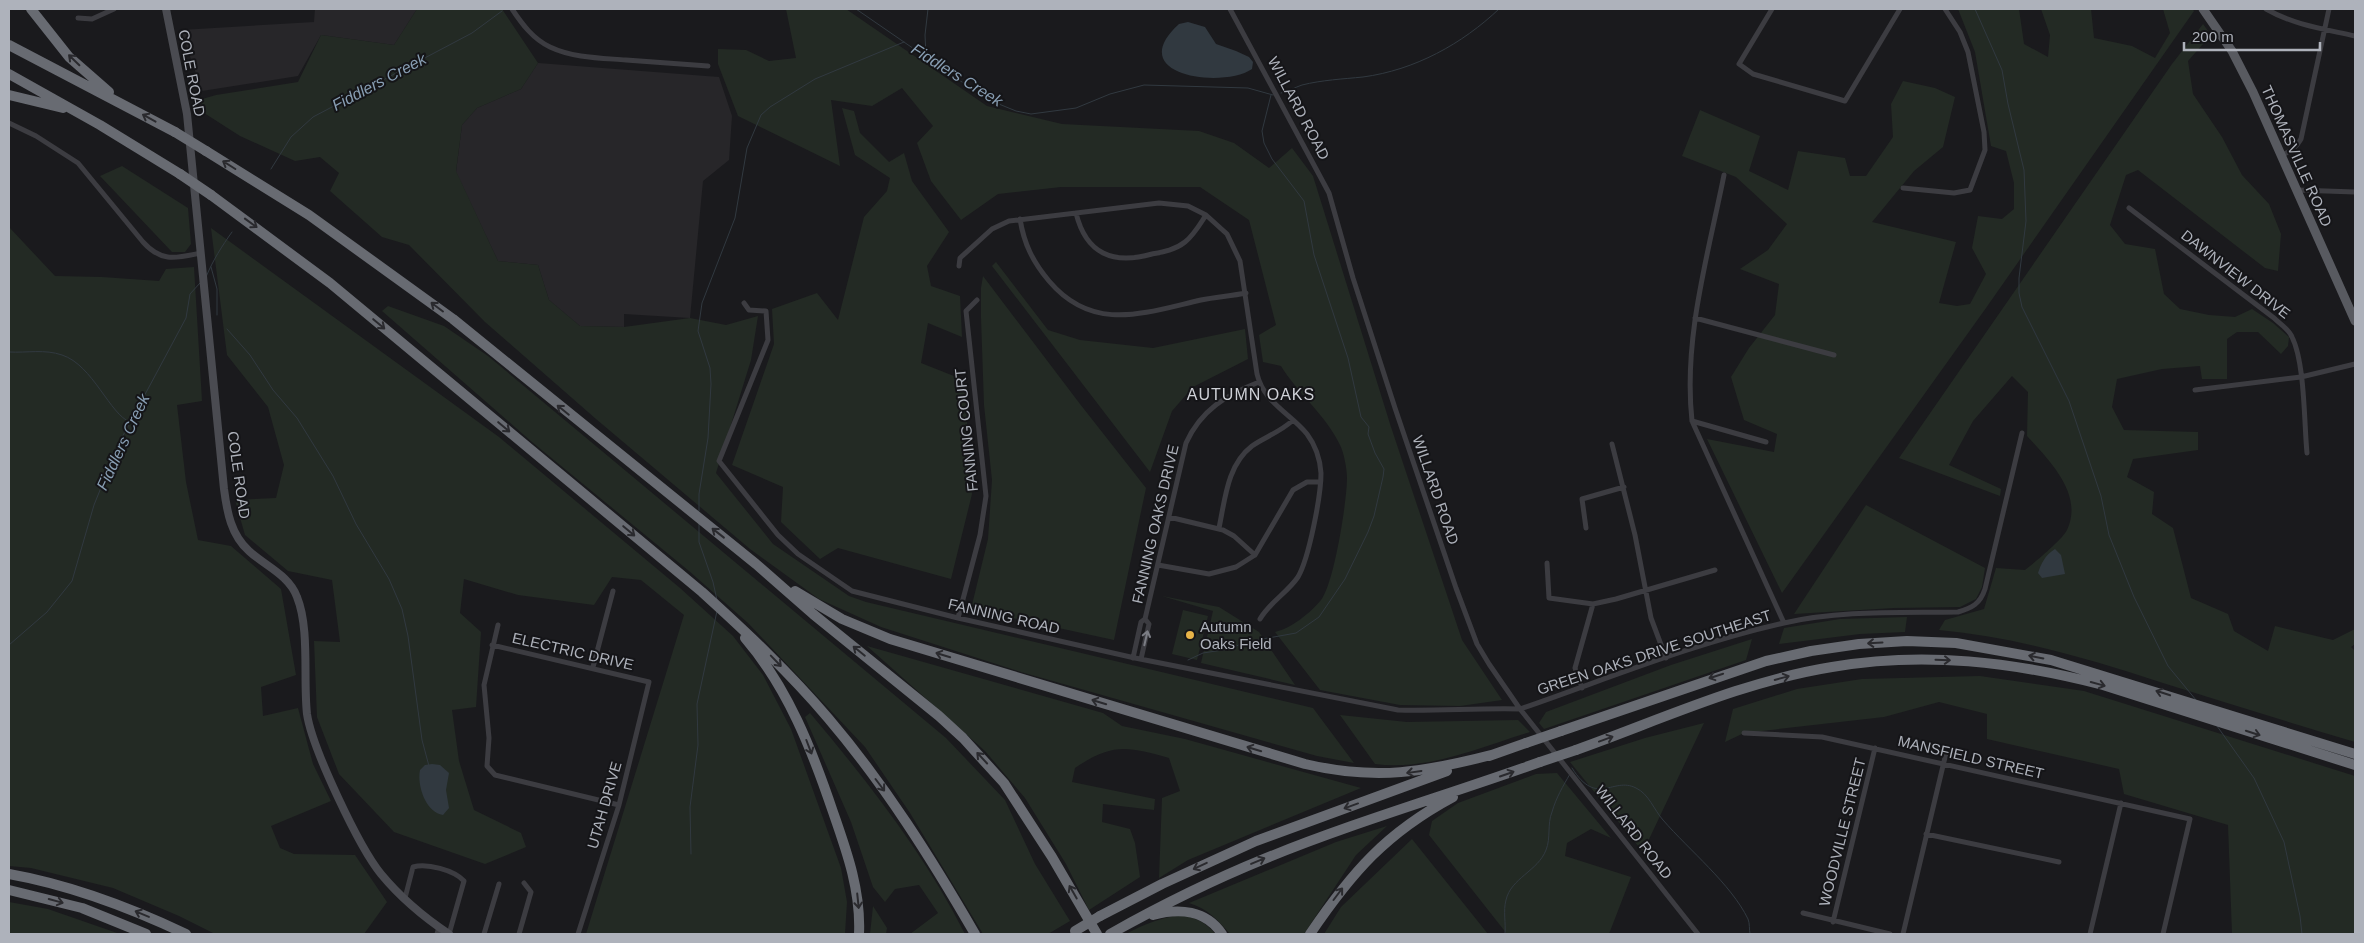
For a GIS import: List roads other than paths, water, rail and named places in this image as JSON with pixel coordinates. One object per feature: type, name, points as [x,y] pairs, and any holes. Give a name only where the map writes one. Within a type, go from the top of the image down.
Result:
[{"type":"highway","points":[[31,9],[70,57],[124,104]]},
{"type":"highway","points":[[9,46],[175,132],[309,215],[408,285],[756,564],[813,614],[938,716],[985,760],[1004,783],[1035,830],[1097,934]]},
{"type":"highway","points":[[9,74],[141,149],[180,174],[330,283],[702,592],[760,644],[794,679],[857,754],[915,834],[974,934]]},
{"type":"highway","points":[[9,95],[66,109],[141,149]]},
{"type":"highway","points":[[756,564],[822,608],[842,619],[890,639],[1305,764],[1354,773],[1395,774],[1435,768],[1495,754]]},
{"type":"highway","points":[[702,592],[751,645],[776,681],[798,723],[829,800],[851,865],[857,895],[859,934]]},
{"type":"highway","points":[[1072,933],[1100,916],[1162,884],[1256,842],[1495,754],[1766,661],[1811,651],[1859,644],[1907,642],[1956,643],[2051,660],[2355,753]]},
{"type":"highway","points":[[1110,934],[1179,897],[1264,859],[1422,801],[1474,786],[1709,701],[1786,677],[1833,666],[1925,659],[1971,661],[2060,674],[2103,685],[2355,765]]},
{"type":"highway","points":[[1310,934],[1343,887],[1374,852],[1411,822],[1474,786]]},
{"type":"highway","points":[[9,874],[85,893],[119,904],[186,934]]},
{"type":"highway","points":[[9,890],[82,908],[146,934]]},
{"type":"highway","points":[[1136,920],[1172,911],[1185,911],[1207,919],[1222,934]]},
{"type":"main road","name":"THOMASVILLE ROAD","points":[[2203,9],[2232,51],[2282,155],[2355,321]]},
{"type":"street","points":[[78,18],[92,19],[114,9]]},
{"type":"street","name":"COLE ROAD","points":[[166,9],[187,114],[224,489],[230,520],[237,537],[247,550],[273,568],[292,588],[298,598],[302,622],[307,714],[313,736],[338,795],[374,864],[387,881],[406,895],[438,931],[449,934]]},
{"type":"street","points":[[512,9],[536,38],[568,53],[588,57],[708,66]]},
{"type":"street","name":"WILLARD ROAD","points":[[1230,9],[1324,180],[1336,212],[1353,278],[1395,408],[1466,618],[1488,664],[1520,709],[1698,934]]},
{"type":"street","points":[[1772,9],[1739,64],[1753,74],[1845,101],[1900,9]]},
{"type":"street","points":[[1903,188],[1954,193],[1970,190],[1985,150],[1984,132],[1968,52],[1960,32],[1946,9]]},
{"type":"street","points":[[2266,9],[2292,22],[2355,36]]},
{"type":"street","points":[[2282,155],[2291,151],[2300,139],[2329,9]]},
{"type":"street","points":[[9,124],[36,136],[78,163],[143,242],[155,253],[170,258],[201,253]]},
{"type":"street","points":[[1724,175],[1695,318],[1689,397],[1692,421],[1784,623]]},
{"type":"street","points":[[2297,190],[2355,192]]},
{"type":"street","points":[[959,266],[960,258],[992,229],[1002,223],[1020,220],[1168,203],[1188,206],[1206,214],[1222,228],[1232,242],[1240,261],[1260,382],[1268,398],[1304,431],[1314,444],[1319,457],[1320,482],[1310,546],[1303,568],[1290,586],[1267,608],[1260,619]]},
{"type":"street","name":"DAWNVIEW DRIVE","points":[[2129,208],[2274,318],[2290,333],[2294,339],[2301,377],[2306,453]]},
{"type":"street","points":[[1076,213],[1081,230],[1093,246],[1104,254],[1124,259],[1140,258],[1178,246],[1190,238],[1206,214]]},
{"type":"street","points":[[1020,220],[1026,244],[1042,273],[1066,298],[1096,313],[1119,316],[1146,314],[1203,300],[1246,293]]},
{"type":"street","name":"FANNING COURT","points":[[958,618],[980,535],[986,496],[966,311],[976,300]]},
{"type":"street","name":"FANNING ROAD","points":[[744,303],[749,310],[766,311],[768,340],[719,461],[778,535],[798,554],[852,592],[1133,658],[1398,710],[1442,712],[1485,708],[1520,709]]},
{"type":"street","points":[[1695,318],[1834,355]]},
{"type":"street","points":[[2195,390],[2240,386],[2301,377],[2355,364]]},
{"type":"street","name":"FANNING OAKS DRIVE","points":[[1133,658],[1141,622],[1145,619],[1158,565],[1181,458],[1193,430],[1207,412],[1219,402],[1238,390],[1260,382]]},
{"type":"street","points":[[1219,528],[1232,470],[1253,446],[1282,431],[1292,421]]},
{"type":"street","points":[[1692,421],[1766,442]]},
{"type":"street","name":"GREEN OAKS DRIVE SOUTHEAST","points":[[1520,709],[1726,638],[1784,623],[1830,615],[1958,612],[1970,609],[1979,602],[1985,590],[2022,433]]},
{"type":"street","points":[[1612,444],[1624,487],[1651,618],[1666,658]]},
{"type":"street","points":[[1158,565],[1202,574],[1216,574],[1236,567],[1255,556],[1288,495],[1297,486],[1307,482],[1320,482]]},
{"type":"street","points":[[1586,528],[1582,498],[1624,487]]},
{"type":"street","points":[[1169,516],[1219,528],[1234,536],[1255,556]]},
{"type":"street","points":[[1547,563],[1550,598],[1593,604],[1616,600],[1715,570]]},
{"type":"street","points":[[593,667],[613,592]]},
{"type":"street","points":[[1582,688],[1574,668],[1593,604]]},
{"type":"street","name":"FANNING OAKS DRIVE","points":[[1141,659],[1149,624],[1145,619]]},
{"type":"street","points":[[498,625],[492,644],[484,685],[489,738],[487,766],[490,771],[495,775],[619,806]]},
{"type":"street","name":"ELECTRIC DRIVE","points":[[492,644],[649,682]]},
{"type":"street","name":"UTAH DRIVE","points":[[578,934],[619,806],[649,682]]},
{"type":"street","name":"MANSFIELD STREET","points":[[1744,733],[1822,737],[2190,819],[2163,934]]},
{"type":"street","name":"WOODVILLE STREET","points":[[1833,922],[1875,748]]},
{"type":"street","points":[[1903,934],[1947,749]]},
{"type":"street","points":[[2090,934],[2121,803]]},
{"type":"street","points":[[1926,834],[2059,862]]},
{"type":"street","points":[[406,895],[413,867],[421,865],[458,875],[464,881],[449,934]]},
{"type":"street","points":[[519,934],[531,892],[524,883]]},
{"type":"street","points":[[484,934],[499,884]]},
{"type":"street","points":[[1803,913],[1833,922],[1890,934]]},
{"type":"waterway","name":"Fiddlers Creek","points":[[856,9],[962,82],[994,102],[1016,111],[1031,114],[1076,108],[1110,94],[1144,85],[1248,88],[1273,95]]},
{"type":"waterway","points":[[926,56],[925,35],[928,9]]},
{"type":"waterway","name":"Fiddlers Creek","points":[[1281,93],[1310,83],[1382,74],[1419,62],[1453,44],[1485,22],[1499,9]]},
{"type":"waterway","points":[[1975,9],[2002,70],[2024,170],[2026,221],[2019,278],[2019,293],[2022,307],[2069,401],[2101,496],[2109,535],[2134,597],[2168,666],[2196,700]]},
{"type":"waterway","name":"Fiddlers Creek","points":[[271,169],[291,137],[313,117],[472,33],[502,11]]},
{"type":"waterway","points":[[699,511],[699,494],[708,438],[711,384],[710,368],[698,331],[702,303],[735,218],[747,148],[761,115],[770,107],[815,79],[904,42]]},
{"type":"waterway","points":[[1188,660],[1203,653],[1229,649],[1246,642],[1296,633],[1319,617],[1345,579],[1368,532],[1374,516],[1383,477],[1384,469],[1375,453],[1368,434],[1369,427],[1361,417],[1348,358],[1314,255],[1304,201],[1272,159],[1264,143],[1262,131],[1271,95]]},
{"type":"waterway","name":"Fiddlers Creek","points":[[206,277],[218,253],[232,232]]},
{"type":"waterway","points":[[211,267],[217,289],[217,315]]},
{"type":"waterway","name":"Fiddlers Creek","points":[[9,645],[47,612],[72,581],[94,505],[119,443],[186,318],[190,294],[200,283]]},
{"type":"waterway","points":[[227,329],[250,355],[273,390],[297,418],[333,476],[356,524],[389,579],[402,609],[408,636],[422,740],[429,766]]},
{"type":"waterway","points":[[9,352],[49,352],[73,360],[92,379],[115,410],[130,422]]},
{"type":"waterway","points":[[699,524],[699,542],[713,582],[717,600]]},
{"type":"waterway","points":[[691,854],[690,807],[698,745],[697,704],[717,611]]},
{"type":"waterway","points":[[2217,726],[2254,778],[2284,842],[2302,934]]},
{"type":"waterway","points":[[1572,768],[1581,780],[1597,789],[1628,785],[1641,791],[1663,820],[1720,880],[1741,906],[1748,919],[1750,934]]},
{"type":"waterway","points":[[1505,934],[1505,908],[1509,892],[1537,864],[1546,850],[1554,807],[1570,774]]},
{"type":"place","name":"Autumn Oaks Field","points":[[1190,635]]},
{"type":"district","name":"AUTUMN OAKS","points":[[1251,394]]}]
